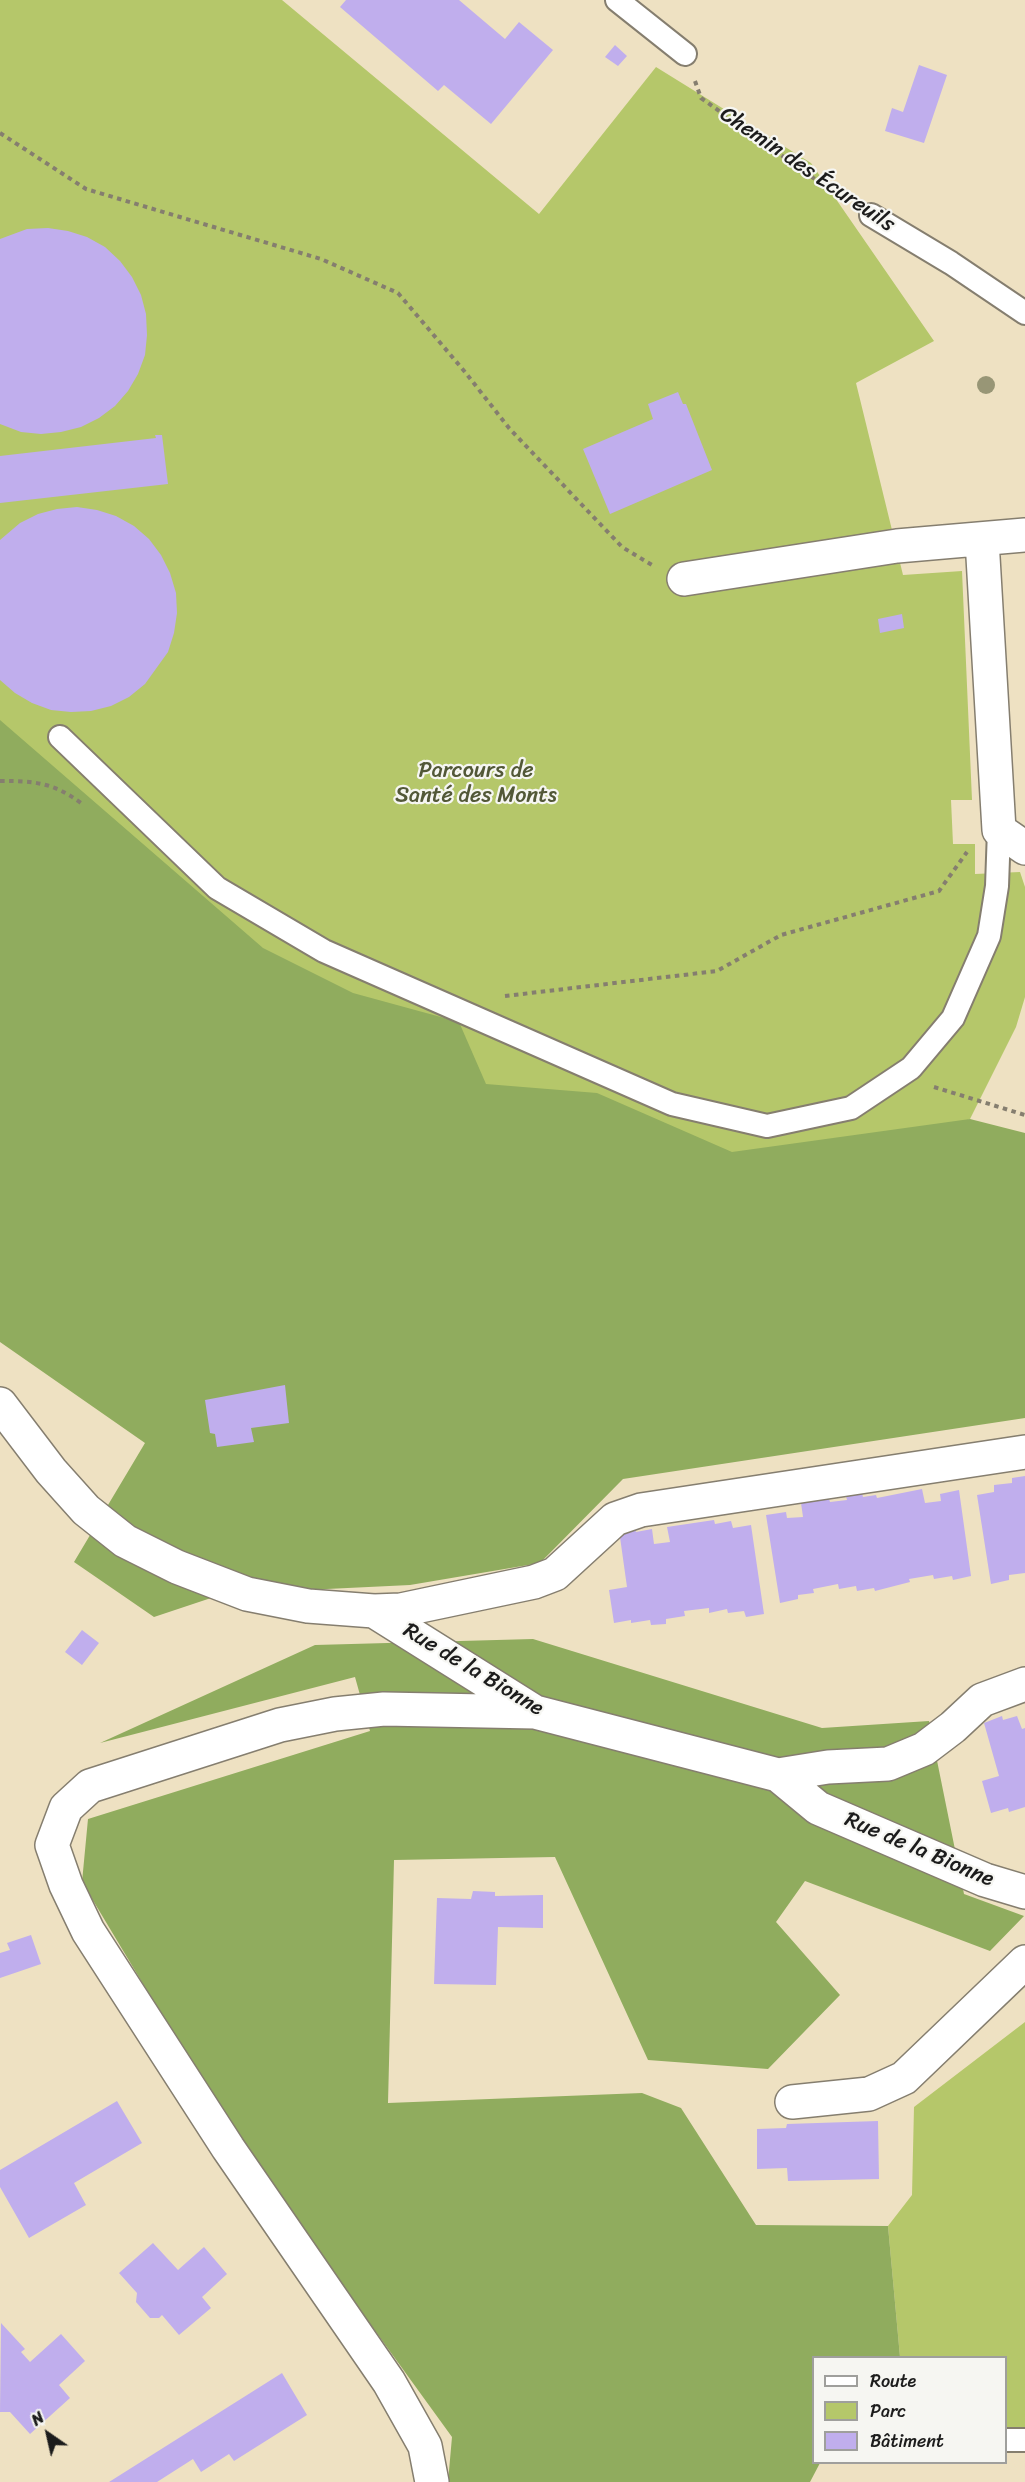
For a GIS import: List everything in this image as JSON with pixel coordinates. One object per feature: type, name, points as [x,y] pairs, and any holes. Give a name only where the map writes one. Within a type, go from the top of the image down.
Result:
[{"type":"street","points":[[684,579],[897,546],[1025,535]]},
{"type":"street","points":[[982,540],[1007,828]]},
{"type":"street","name":"Rue de la Bionne","points":[[0,1404],[51,1470],[86,1510],[125,1541],[177,1568],[247,1594],[308,1606],[374,1611],[535,1712],[778,1775],[818,1808],[985,1880],[1025,1892]]},
{"type":"street","points":[[374,1611],[401,1610],[534,1582],[555,1574],[615,1519],[641,1510],[1025,1452]]},
{"type":"street","points":[[778,1775],[828,1767],[888,1764],[924,1749],[953,1727],[982,1700],[1025,1684]]},
{"type":"street","points":[[432,2482],[425,2446],[388,2382],[228,2148],[88,1932],[66,1886],[52,1845],[66,1808],[90,1786],[280,1725],[335,1714],[384,1709],[535,1712]]},
{"type":"street","points":[[792,2102],[869,2094],[904,2078],[1025,1962]]},
{"type":"lane","points":[[617,0],[685,54]]},
{"type":"lane","name":"Chemin des Écureuils","points":[[871,215],[951,263],[1025,313]]},
{"type":"lane","points":[[60,737],[217,888],[324,951],[672,1104],[767,1126],[851,1108],[911,1068],[953,1018],[989,936],[1007,828]]},
{"type":"lane","points":[[1007,2440],[1025,2440]]},
{"type":"path","name":"Chemin des Écureuils","points":[[685,54],[701,98],[847,202],[871,215]]},
{"type":"path","points":[[0,133],[86,189],[321,259],[398,292],[509,428],[622,547],[674,579],[684,579]]},
{"type":"path","points":[[0,781],[37,781],[68,794],[86,806]]},
{"type":"path","points":[[494,998],[717,971],[781,935],[939,891],[1007,828]]},
{"type":"path","points":[[895,1079],[941,1088],[1025,1115]]},
{"type":"green space","name":"Parcours de Santé des Monts","points":[[0,0],[282,0],[539,214],[656,67],[811,163],[934,341],[856,383],[903,575],[962,571],[972,800],[951,800],[953,844],[975,844],[975,874],[1020,872],[1025,887],[1025,997],[1016,1027],[970,1119],[418,1372],[0,995]]},
{"type":"green space","points":[[0,720],[263,948],[353,993],[459,1022],[486,1084],[597,1093],[732,1152],[970,1119],[1025,1133],[1025,1418],[623,1479],[540,1563],[410,1585],[223,1594],[154,1617],[74,1562],[145,1443],[0,1342]]},
{"type":"green space","points":[[533,1639],[822,1728],[929,1721],[964,1894],[1024,1916],[990,1951],[805,1881],[776,1922],[840,1995],[768,2069],[648,2060],[555,1857],[394,1860],[388,2103],[642,2093],[681,2108],[756,2225],[888,2226],[900,2356],[812,2356],[812,2464],[819,2464],[810,2482],[448,2482],[452,2437],[234,2136],[82,1882],[88,1819],[370,1731],[355,1677],[100,1743],[315,1645]]},
{"type":"green space","points":[[1025,2022],[1025,2427],[1007,2427],[1007,2356],[900,2356],[888,2226],[912,2195],[914,2107]]},
{"type":"building","points":[[346,0],[459,0],[505,39],[519,22],[553,50],[491,124],[444,85],[438,91],[340,7]]},
{"type":"building","points":[[615,45],[627,56],[618,66],[605,57]]},
{"type":"building","points":[[919,65],[947,75],[924,143],[885,131],[892,108],[903,112]]},
{"type":"building","points":[[48,228],[87,237],[105,247],[120,261],[132,277],[141,295],[146,314],[147,335],[145,355],[138,374],[128,391],[115,406],[99,418],[81,427],[41,434],[21,432],[0,424],[0,239],[27,229]]},
{"type":"building","points":[[678,392],[683,404],[686,404],[712,470],[610,514],[583,449],[653,419],[648,404]]},
{"type":"building","points":[[155,435],[162,435],[168,484],[0,503],[0,456],[156,438]]},
{"type":"building","points":[[77,507],[116,516],[134,526],[149,539],[161,555],[170,573],[176,593],[177,613],[168,652],[145,684],[129,697],[111,706],[91,711],[71,712],[51,710],[32,703],[15,693],[0,680],[0,540],[20,523],[38,514]]},
{"type":"building","points":[[902,614],[904,628],[880,633],[878,619]]},
{"type":"building","points":[[285,1385],[289,1423],[251,1428],[254,1442],[217,1447],[215,1434],[210,1433],[205,1400]]},
{"type":"building","points":[[1025,1476],[1025,1573],[1009,1575],[1009,1580],[991,1584],[977,1495],[994,1492],[994,1485],[1012,1483],[1012,1478]]},
{"type":"building","points":[[922,1489],[925,1503],[941,1501],[940,1494],[959,1490],[971,1576],[953,1580],[952,1576],[934,1579],[933,1575],[909,1579],[910,1582],[875,1591],[874,1588],[857,1591],[856,1586],[839,1589],[838,1584],[813,1589],[814,1593],[798,1595],[798,1599],[780,1603],[766,1515],[786,1512],[787,1518],[803,1517],[801,1503],[829,1499],[830,1502],[847,1500],[846,1496],[862,1493],[863,1497],[876,1495],[877,1498]]},
{"type":"building","points":[[714,1520],[715,1524],[731,1521],[733,1528],[751,1525],[764,1614],[746,1617],[744,1611],[728,1613],[727,1609],[709,1613],[709,1608],[684,1611],[685,1616],[666,1619],[666,1624],[651,1625],[650,1620],[614,1623],[609,1590],[627,1587],[619,1530],[635,1527],[636,1532],[652,1529],[654,1544],[670,1542],[667,1527]]},
{"type":"building","points":[[82,1630],[99,1643],[82,1665],[65,1652]]},
{"type":"building","points":[[1002,1716],[1003,1720],[1017,1716],[1022,1729],[1025,1728],[1025,1807],[1009,1812],[1008,1808],[991,1813],[982,1781],[999,1776],[984,1723]]},
{"type":"building","points":[[473,1891],[495,1892],[495,1896],[543,1895],[543,1928],[498,1927],[496,1985],[434,1984],[437,1898],[471,1899]]},
{"type":"building","points":[[31,1935],[41,1964],[0,1978],[0,1953],[10,1950],[7,1943]]},
{"type":"building","points":[[117,2101],[142,2143],[74,2183],[86,2205],[29,2238],[0,2187],[0,2170]]},
{"type":"building","points":[[878,2121],[879,2179],[788,2181],[787,2168],[757,2169],[757,2129],[786,2128],[787,2124]]},
{"type":"building","points":[[153,2243],[178,2270],[204,2247],[227,2274],[202,2297],[211,2308],[179,2335],[162,2315],[159,2318],[150,2318],[136,2302],[137,2293],[119,2273]]},
{"type":"building","points":[[1,2323],[25,2349],[21,2352],[30,2362],[61,2334],[85,2361],[59,2385],[70,2398],[30,2434],[10,2412],[0,2412]]},
{"type":"building","points":[[282,2373],[307,2415],[234,2461],[229,2454],[201,2472],[193,2459],[157,2482],[109,2482]]}]
